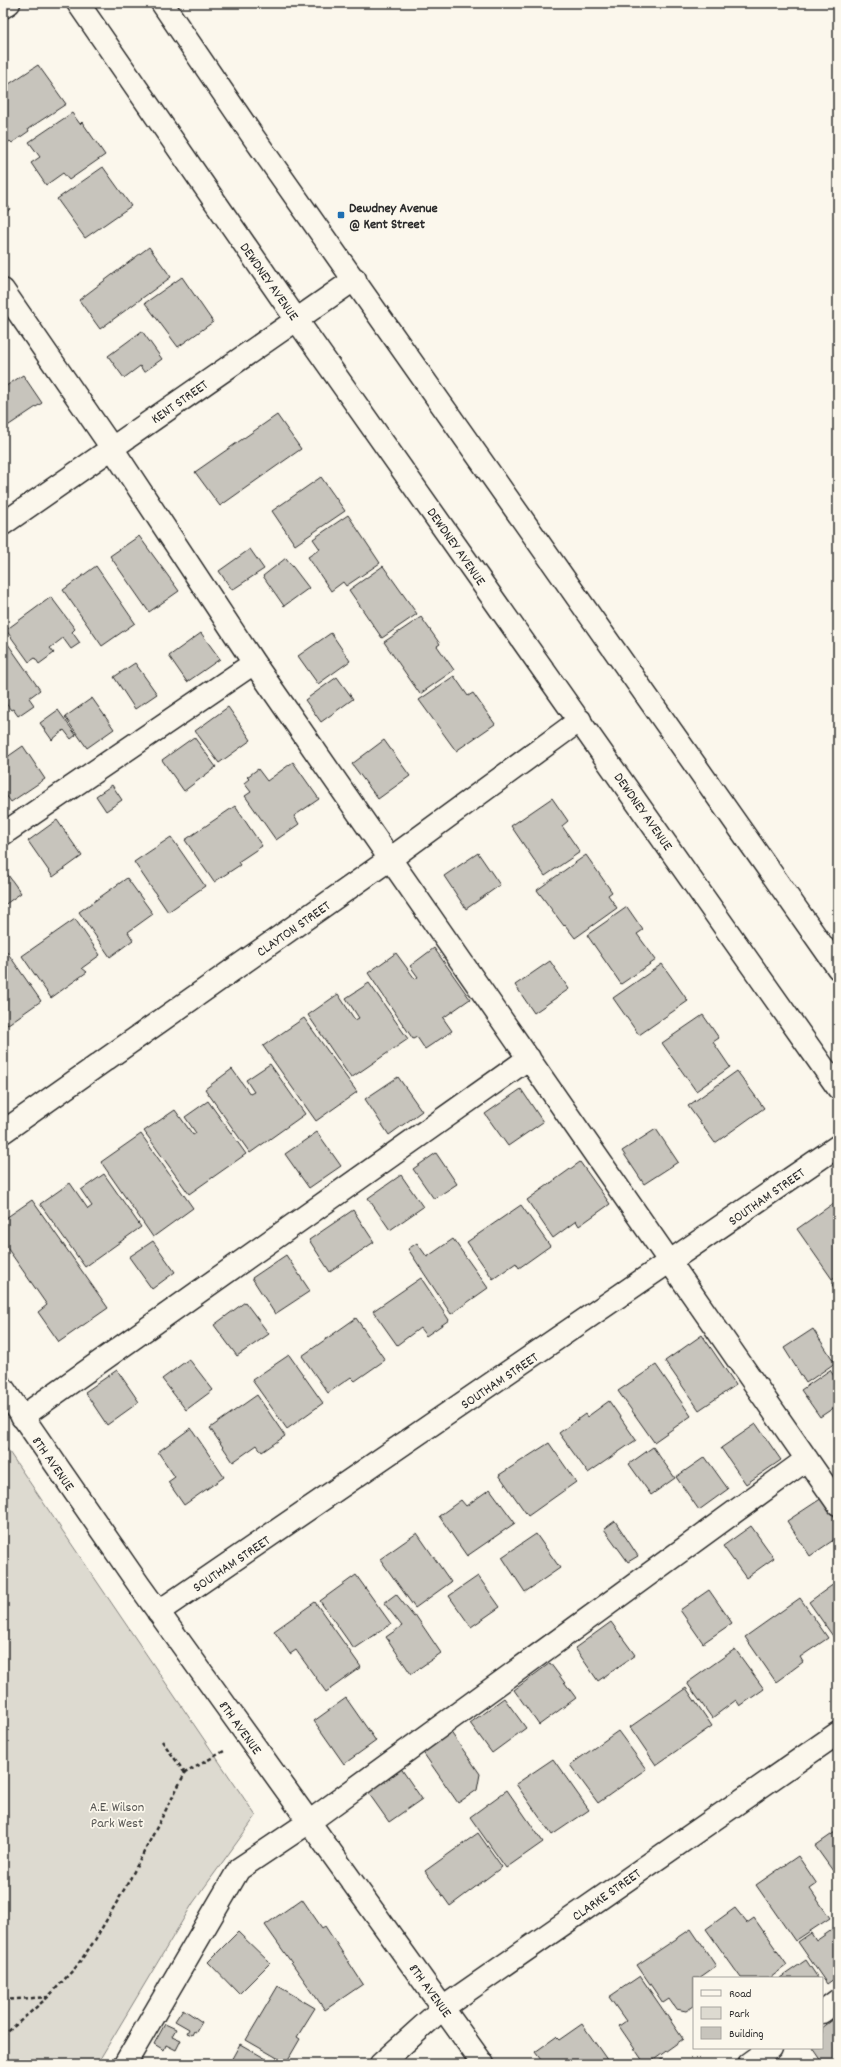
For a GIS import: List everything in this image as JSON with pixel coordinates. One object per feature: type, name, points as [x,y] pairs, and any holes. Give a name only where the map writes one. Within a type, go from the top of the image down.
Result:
[{"type":"street","points":[[3,7],[9,3]]},
{"type":"street","name":"DEWDNEY AVENUE","points":[[78,3],[296,319],[838,1088]]},
{"type":"street","points":[[162,3],[254,138],[355,279],[838,968]]},
{"type":"street","name":"KENT STREET","points":[[3,524],[355,279]]},
{"type":"street","points":[[3,290],[112,448],[254,663],[838,1504]]},
{"type":"street","points":[[3,834],[254,663]]},
{"type":"street","name":"CLAYTON STREET","points":[[3,1132],[390,859],[580,720]]},
{"type":"street","points":[[22,1417],[529,1058]]},
{"type":"street","name":"SOUTHAM STREET","points":[[158,1612],[671,1262],[838,1146]]},
{"type":"street","name":"8TH AVENUE","points":[[3,1388],[158,1612],[444,2007],[483,2064]]},
{"type":"street","points":[[125,2064],[239,1869],[309,1822],[807,1459]]},
{"type":"street","name":"CLARKE STREET","points":[[381,2064],[444,2007],[838,1733]]},
{"type":"street","points":[[823,2011],[838,2000]]},
{"type":"street","points":[[749,2064],[771,2049]]},
{"type":"path","points":[[3,2036],[48,1996],[76,1967],[95,1940],[129,1881],[185,1773],[249,1738]]},
{"type":"path","points":[[162,1742],[185,1773]]},
{"type":"path","points":[[3,2000],[48,1996]]},
{"type":"green space","name":"A.E. Wilson Park West","points":[[3,1443],[256,1816],[193,1903],[97,2064],[3,2064]]},
{"type":"building","points":[[38,65],[66,104],[28,129],[29,131],[12,143],[10,141],[3,146],[3,88]]},
{"type":"building","points":[[72,113],[80,124],[82,122],[105,155],[69,180],[63,173],[46,185],[31,163],[40,157],[29,142]]},
{"type":"building","points":[[103,167],[131,206],[85,238],[57,199]]},
{"type":"building","points":[[3,199],[10,209],[3,215]]},
{"type":"building","points":[[149,247],[171,277],[100,329],[79,300]]},
{"type":"building","points":[[182,277],[213,322],[178,347],[145,303]]},
{"type":"building","points":[[142,331],[162,359],[144,372],[140,366],[124,378],[108,356]]},
{"type":"building","points":[[23,375],[42,403],[3,429],[3,388]]},
{"type":"building","points":[[277,415],[301,449],[220,506],[195,472]]},
{"type":"building","points":[[321,477],[345,511],[295,545],[272,511]]},
{"type":"building","points":[[348,515],[380,563],[346,586],[343,582],[331,591],[308,557],[320,549],[313,539]]},
{"type":"building","points":[[139,536],[179,591],[149,612],[110,556]]},
{"type":"building","points":[[250,549],[264,569],[232,590],[219,571]]},
{"type":"building","points":[[286,558],[309,588],[284,606],[263,576]]},
{"type":"building","points":[[96,566],[135,623],[102,646],[63,590]]},
{"type":"building","points":[[383,566],[417,614],[382,638],[349,590]]},
{"type":"building","points":[[51,597],[75,629],[72,632],[80,643],[71,649],[63,638],[50,648],[54,653],[39,664],[35,658],[29,662],[6,630]]},
{"type":"building","points":[[421,617],[440,644],[437,646],[454,670],[420,694],[384,642]]},
{"type":"building","points":[[201,633],[220,659],[187,682],[169,656]]},
{"type":"building","points":[[331,633],[350,661],[318,684],[298,656]]},
{"type":"building","points":[[3,637],[40,690],[29,698],[34,705],[18,716],[3,700]]},
{"type":"building","points":[[135,663],[157,694],[135,709],[114,677]]},
{"type":"building","points":[[454,676],[468,696],[473,693],[495,724],[456,751],[419,700]]},
{"type":"building","points":[[337,677],[353,699],[321,722],[305,700]]},
{"type":"building","points":[[92,698],[114,729],[87,748],[65,717]]},
{"type":"building","points":[[228,707],[251,740],[219,763],[195,731]]},
{"type":"building","points":[[58,710],[76,735],[71,739],[64,730],[52,740],[40,723]]},
{"type":"building","points":[[194,737],[216,767],[184,791],[162,760]]},
{"type":"building","points":[[384,740],[410,776],[378,799],[352,764]]},
{"type":"building","points":[[23,746],[45,779],[11,802],[3,791],[3,760]]},
{"type":"building","points":[[293,762],[319,799],[294,816],[299,824],[276,840],[245,796],[251,792],[244,783],[249,779],[247,777],[258,769],[267,781]]},
{"type":"building","points":[[112,785],[122,800],[106,811],[96,796]]},
{"type":"building","points":[[552,798],[568,821],[562,826],[580,852],[545,876],[511,826]]},
{"type":"building","points":[[235,806],[262,846],[238,862],[240,865],[214,882],[185,840]]},
{"type":"building","points":[[57,820],[82,856],[53,877],[28,841]]},
{"type":"building","points":[[171,837],[205,886],[168,912],[134,862]]},
{"type":"building","points":[[478,853],[500,885],[466,909],[444,876]]},
{"type":"building","points":[[586,855],[612,892],[608,895],[617,908],[575,938],[537,890]]},
{"type":"building","points":[[3,868],[21,893],[3,906]]},
{"type":"building","points":[[127,878],[153,914],[128,932],[133,940],[110,957],[79,912]]},
{"type":"building","points":[[627,907],[643,930],[637,934],[656,960],[621,984],[587,935]]},
{"type":"building","points":[[75,919],[100,955],[82,968],[87,972],[51,998],[22,956]]},
{"type":"building","points":[[434,948],[470,999],[443,1018],[452,1031],[425,1049],[417,1037],[413,1039],[368,973],[396,953],[415,979],[418,977],[410,966]]},
{"type":"building","points":[[7,952],[41,1001],[4,1027],[3,955]]},
{"type":"building","points":[[550,961],[569,989],[534,1013],[515,985]]},
{"type":"building","points":[[662,964],[688,1001],[639,1035],[613,998]]},
{"type":"building","points":[[369,983],[408,1039],[351,1078],[308,1015],[338,994],[355,1020],[359,1018],[346,998]]},
{"type":"building","points":[[703,1015],[719,1038],[713,1042],[730,1067],[696,1091],[662,1043]]},
{"type":"building","points":[[304,1018],[357,1092],[316,1121],[263,1046]]},
{"type":"building","points":[[270,1064],[305,1114],[250,1153],[205,1089],[232,1069],[250,1094],[254,1092],[246,1080]]},
{"type":"building","points":[[737,1071],[764,1108],[715,1143],[688,1106]]},
{"type":"building","points":[[398,1077],[422,1111],[389,1135],[365,1099]]},
{"type":"building","points":[[521,1089],[543,1122],[508,1146],[485,1114]]},
{"type":"building","points":[[208,1101],[246,1154],[189,1194],[144,1131],[175,1110],[193,1135],[196,1133],[185,1117]]},
{"type":"building","points":[[656,1129],[678,1162],[644,1184],[622,1151]]},
{"type":"building","points":[[317,1132],[341,1166],[309,1188],[285,1154]]},
{"type":"building","points":[[141,1134],[193,1208],[153,1237],[101,1162]]},
{"type":"building","points":[[436,1153],[457,1184],[434,1199],[413,1169]]},
{"type":"building","points":[[580,1162],[610,1204],[579,1226],[576,1221],[553,1238],[527,1200]]},
{"type":"building","points":[[104,1174],[141,1227],[85,1267],[40,1204],[70,1183],[88,1209],[92,1206],[81,1190]]},
{"type":"building","points":[[401,1175],[423,1207],[390,1230],[368,1198]]},
{"type":"building","points":[[32,1200],[108,1308],[59,1342],[38,1312],[47,1305],[3,1242],[3,1220]]},
{"type":"building","points":[[834,1203],[838,1209],[838,1275],[832,1279],[797,1229]]},
{"type":"building","points":[[521,1205],[550,1246],[519,1268],[516,1263],[493,1279],[467,1242]]},
{"type":"building","points":[[353,1210],[374,1242],[330,1272],[309,1240]]},
{"type":"building","points":[[453,1239],[488,1288],[451,1314],[408,1249],[417,1243],[427,1257]]},
{"type":"building","points":[[153,1241],[175,1272],[152,1289],[129,1257]]},
{"type":"building","points":[[286,1255],[310,1291],[275,1314],[252,1278]]},
{"type":"building","points":[[421,1278],[449,1320],[426,1336],[420,1328],[397,1345],[373,1311]]},
{"type":"building","points":[[838,1281],[838,1293],[832,1285]]},
{"type":"building","points":[[245,1302],[269,1334],[237,1356],[214,1325]]},
{"type":"building","points":[[356,1318],[385,1360],[355,1381],[351,1377],[328,1393],[302,1356]]},
{"type":"building","points":[[813,1329],[835,1363],[806,1383],[784,1348]]},
{"type":"building","points":[[702,1335],[736,1385],[699,1410],[665,1361]]},
{"type":"building","points":[[289,1355],[323,1403],[287,1429],[252,1380]]},
{"type":"building","points":[[189,1359],[213,1390],[186,1410],[162,1379]]},
{"type":"building","points":[[656,1365],[691,1416],[654,1442],[618,1391]]},
{"type":"building","points":[[117,1370],[139,1402],[107,1425],[85,1392]]},
{"type":"building","points":[[830,1370],[838,1382],[838,1405],[820,1417],[801,1390]]},
{"type":"building","points":[[257,1395],[285,1436],[262,1452],[257,1445],[233,1462],[210,1428]]},
{"type":"building","points":[[609,1401],[636,1440],[588,1473],[559,1433],[585,1414],[587,1417]]},
{"type":"building","points":[[756,1424],[781,1460],[746,1484],[721,1448]]},
{"type":"building","points":[[191,1428],[224,1477],[184,1505],[168,1482],[175,1477],[158,1452]]},
{"type":"building","points":[[549,1443],[576,1482],[528,1516],[499,1475]]},
{"type":"building","points":[[653,1447],[675,1478],[651,1495],[629,1464]]},
{"type":"building","points":[[705,1457],[728,1489],[699,1510],[676,1477]]},
{"type":"building","points":[[490,1489],[515,1523],[467,1556],[439,1516],[461,1500],[466,1506]]},
{"type":"building","points":[[822,1498],[838,1522],[838,1537],[810,1556],[787,1521]]},
{"type":"building","points":[[615,1521],[638,1556],[628,1562],[604,1529]]},
{"type":"building","points":[[751,1526],[774,1558],[746,1578],[723,1546]]},
{"type":"building","points":[[417,1533],[451,1582],[415,1608],[380,1559]]},
{"type":"building","points":[[536,1534],[560,1568],[525,1592],[502,1557]]},
{"type":"building","points":[[356,1575],[391,1624],[354,1649],[320,1601]]},
{"type":"building","points":[[478,1576],[500,1607],[471,1627],[449,1596]]},
{"type":"building","points":[[838,1581],[838,1638],[835,1639],[809,1602]]},
{"type":"building","points":[[709,1590],[732,1623],[703,1643],[680,1610]]},
{"type":"building","points":[[396,1594],[414,1617],[416,1616],[441,1653],[411,1674],[386,1637],[402,1626],[384,1603]]},
{"type":"building","points":[[800,1598],[828,1638],[800,1657],[803,1662],[776,1682],[745,1637]]},
{"type":"building","points":[[315,1602],[361,1667],[326,1692],[296,1650],[290,1654],[274,1631]]},
{"type":"building","points":[[611,1622],[635,1655],[598,1681],[575,1648]]},
{"type":"building","points":[[735,1649],[764,1689],[740,1706],[736,1700],[712,1718],[687,1683]]},
{"type":"building","points":[[550,1663],[576,1698],[539,1725],[514,1690]]},
{"type":"building","points":[[686,1688],[712,1726],[656,1765],[630,1727]]},
{"type":"building","points":[[346,1698],[376,1741],[344,1764],[314,1721]]},
{"type":"building","points":[[504,1698],[526,1728],[492,1753],[470,1723]]},
{"type":"building","points":[[450,1731],[480,1774],[477,1790],[458,1803],[422,1751]]},
{"type":"building","points":[[618,1731],[646,1769],[598,1803],[570,1765]]},
{"type":"building","points":[[553,1759],[589,1810],[552,1835],[516,1784]]},
{"type":"building","points":[[400,1767],[422,1799],[389,1822],[367,1791]]},
{"type":"building","points":[[507,1790],[543,1842],[506,1868],[470,1817]]},
{"type":"building","points":[[838,1830],[838,1878],[815,1846]]},
{"type":"building","points":[[478,1833],[502,1867],[450,1906],[425,1871]]},
{"type":"building","points":[[798,1856],[817,1884],[810,1889],[830,1918],[795,1941],[756,1885]]},
{"type":"building","points":[[302,1899],[322,1928],[325,1926],[363,1984],[325,2010],[265,1925]]},
{"type":"building","points":[[735,1908],[747,1923],[754,1918],[787,1965],[771,1977],[740,1977],[706,1929]]},
{"type":"building","points":[[836,1927],[838,1930],[838,1976],[827,1984],[798,1942],[811,1933],[816,1941]]},
{"type":"building","points":[[691,1929],[716,1966],[700,1977],[693,1977],[693,2007],[686,2011],[676,2009],[669,1999],[663,2003],[637,1965]]},
{"type":"building","points":[[238,1932],[270,1963],[239,1994],[208,1962]]},
{"type":"building","points":[[806,1960],[817,1977],[781,1977]]},
{"type":"building","points":[[640,1976],[683,2039],[648,2064],[645,2064],[619,2026],[626,2021],[609,1997]]},
{"type":"building","points":[[278,1986],[315,2008],[297,2037],[300,2039],[286,2063],[246,2040]]},
{"type":"building","points":[[183,2009],[202,2022],[196,2032],[194,2031],[192,2035],[187,2033],[189,2029],[175,2021]]},
{"type":"building","points":[[838,2016],[838,2064],[824,2064],[814,2049],[823,2049],[823,2027]]},
{"type":"building","points":[[165,2024],[176,2029],[172,2036],[181,2040],[176,2050],[166,2045],[164,2050],[154,2044]]},
{"type":"building","points":[[582,2024],[610,2064],[544,2064],[535,2052],[556,2037],[559,2040]]},
{"type":"building","points":[[240,2044],[275,2064],[229,2064]]},
{"type":"building","points":[[662,2059],[666,2064],[655,2064]]},
{"type":"place","name":"Dewdney Avenue @ Kent Street","points":[[341,215]]}]
